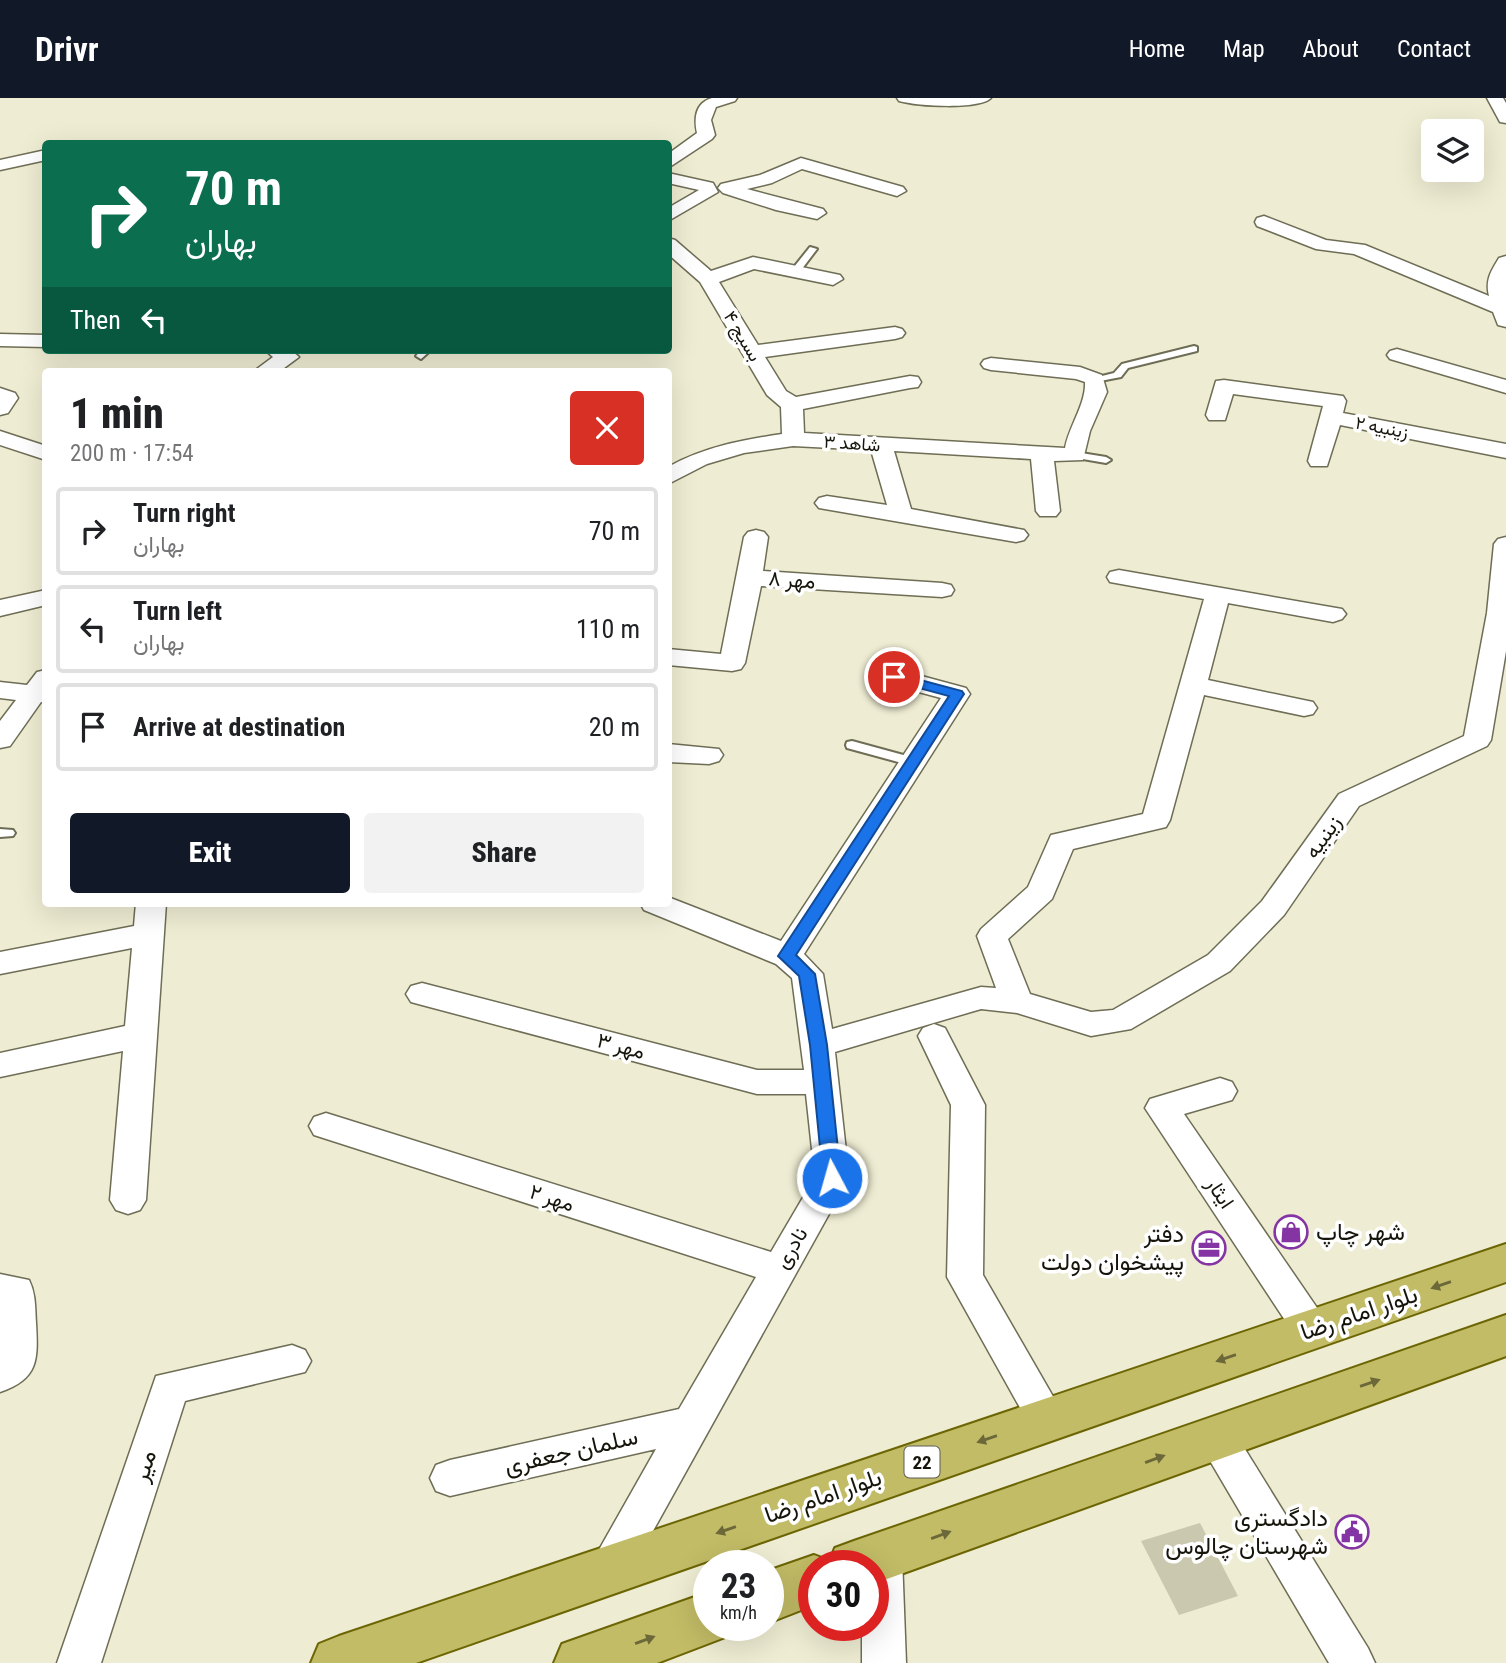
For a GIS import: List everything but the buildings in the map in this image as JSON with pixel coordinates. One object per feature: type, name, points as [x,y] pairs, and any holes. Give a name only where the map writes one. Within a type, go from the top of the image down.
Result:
[{"type":"main road","name":"بلوار امام رضا","points":[[339,1663],[1506,1263]]},
{"type":"main road","points":[[889,1553],[1506,1335]]},
{"type":"main road","points":[[582,1663],[693,1624]]},
{"type":"street","points":[[672,160],[706,135],[703,120],[709,104],[729,98]]},
{"type":"street","points":[[905,98],[928,101],[983,98]]},
{"type":"street","points":[[1495,98],[1506,118]]},
{"type":"street","points":[[0,165],[42,156]]},
{"type":"street","points":[[672,179],[706,187],[708,190],[727,188],[766,179],[802,163],[897,191]]},
{"type":"street","points":[[727,188],[782,206],[817,213]]},
{"type":"street","points":[[672,214],[709,192],[708,190]]},
{"type":"street","points":[[1264,222],[1323,245],[1358,249],[1504,318]]},
{"type":"street","name":"بسیج ۴","points":[[672,248],[708,279],[778,395],[792,404]]},
{"type":"street","points":[[1504,318],[1496,297],[1497,274],[1506,262]]},
{"type":"street","points":[[708,279],[753,263],[833,279]]},
{"type":"street","points":[[753,352],[895,333]]},
{"type":"street","points":[[0,340],[42,341]]},
{"type":"street","points":[[270,368],[289,357],[283,354]]},
{"type":"street","points":[[1397,355],[1506,387]]},
{"type":"street","points":[[991,364],[1080,373],[1095,379],[1096,392],[1079,431],[1074,455]]},
{"type":"street","points":[[793,439],[792,404],[910,382]]},
{"type":"street","name":"زینبیه ۲","points":[[1217,415],[1223,386],[1335,401],[1331,416],[1506,451]]},
{"type":"street","points":[[0,394],[7,398],[0,408]]},
{"type":"street","points":[[1319,461],[1331,416]]},
{"type":"street","points":[[0,438],[42,452]]},
{"type":"street","name":"شاهد ۳","points":[[672,475],[699,459],[742,447],[793,439],[1074,455]]},
{"type":"street","points":[[881,445],[901,514]]},
{"type":"street","points":[[1042,452],[1048,511]]},
{"type":"street","points":[[827,503],[1016,535]]},
{"type":"street","points":[[750,578],[756,537]]},
{"type":"street","name":"زینبیه","points":[[818,1045],[981,998],[1017,1002],[1091,1024],[1120,1021],[1219,963],[1273,908],[1349,800],[1477,740],[1500,613],[1506,544]]},
{"type":"street","points":[[1119,577],[1333,614]]},
{"type":"street","name":"مهر ۸","points":[[672,657],[732,663],[750,578],[943,590]]},
{"type":"street","points":[[1017,1002],[992,936],[1041,892],[1061,842],[1156,820],[1218,594]]},
{"type":"street","points":[[0,608],[42,598]]},
{"type":"street","points":[[787,956],[957,694],[894,677]]},
{"type":"street","points":[[1194,685],[1304,708]]},
{"type":"street","points":[[0,691],[42,689]]},
{"type":"street","points":[[0,740],[42,689]]},
{"type":"street","points":[[672,753],[709,755]]},
{"type":"street","name":"نادری","points":[[608,1571],[832,1178],[818,1045],[807,974],[787,956],[665,907]]},
{"type":"street","points":[[0,963],[150,919],[128,1200]]},
{"type":"street","name":"مهر ۳","points":[[422,993],[757,1082],[822,1082]]},
{"type":"street","points":[[0,1065],[141,1035]]},
{"type":"street","points":[[934,1036],[968,1105],[965,1277],[1047,1419]]},
{"type":"street","name":"ایثار","points":[[1220,1091],[1162,1108],[1311,1329]]},
{"type":"street","name":"مهر ۲","points":[[326,1126],[778,1269]]},
{"type":"street","points":[[0,1289],[16,1290],[19,1358],[0,1376]]},
{"type":"street","name":"میر","points":[[79,1663],[170,1388],[292,1361]]},
{"type":"street","name":"سلمان جعفری","points":[[450,1478],[691,1424]]},
{"type":"street","points":[[1216,1437],[1353,1663]]},
{"type":"street","points":[[880,1641],[884,1663]]},
{"type":"lane","points":[[795,272],[813,249]]},
{"type":"lane","points":[[1095,379],[1117,375],[1125,366],[1194,349]]},
{"type":"lane","points":[[1074,455],[1106,460]]},
{"type":"lane","points":[[852,745],[913,762]]},
{"type":"place","name":"شهر چاپ","points":[[1291,1232]]},
{"type":"place","name":"دفتر پیشخوان دولت","points":[[1209,1248]]},
{"type":"place","name":"دادگستری شهرستان چالوس","points":[[1352,1532]]},
{"type":"route","points":[[832,1178],[818,1045],[807,974],[787,956],[957,694],[894,677]]}]
